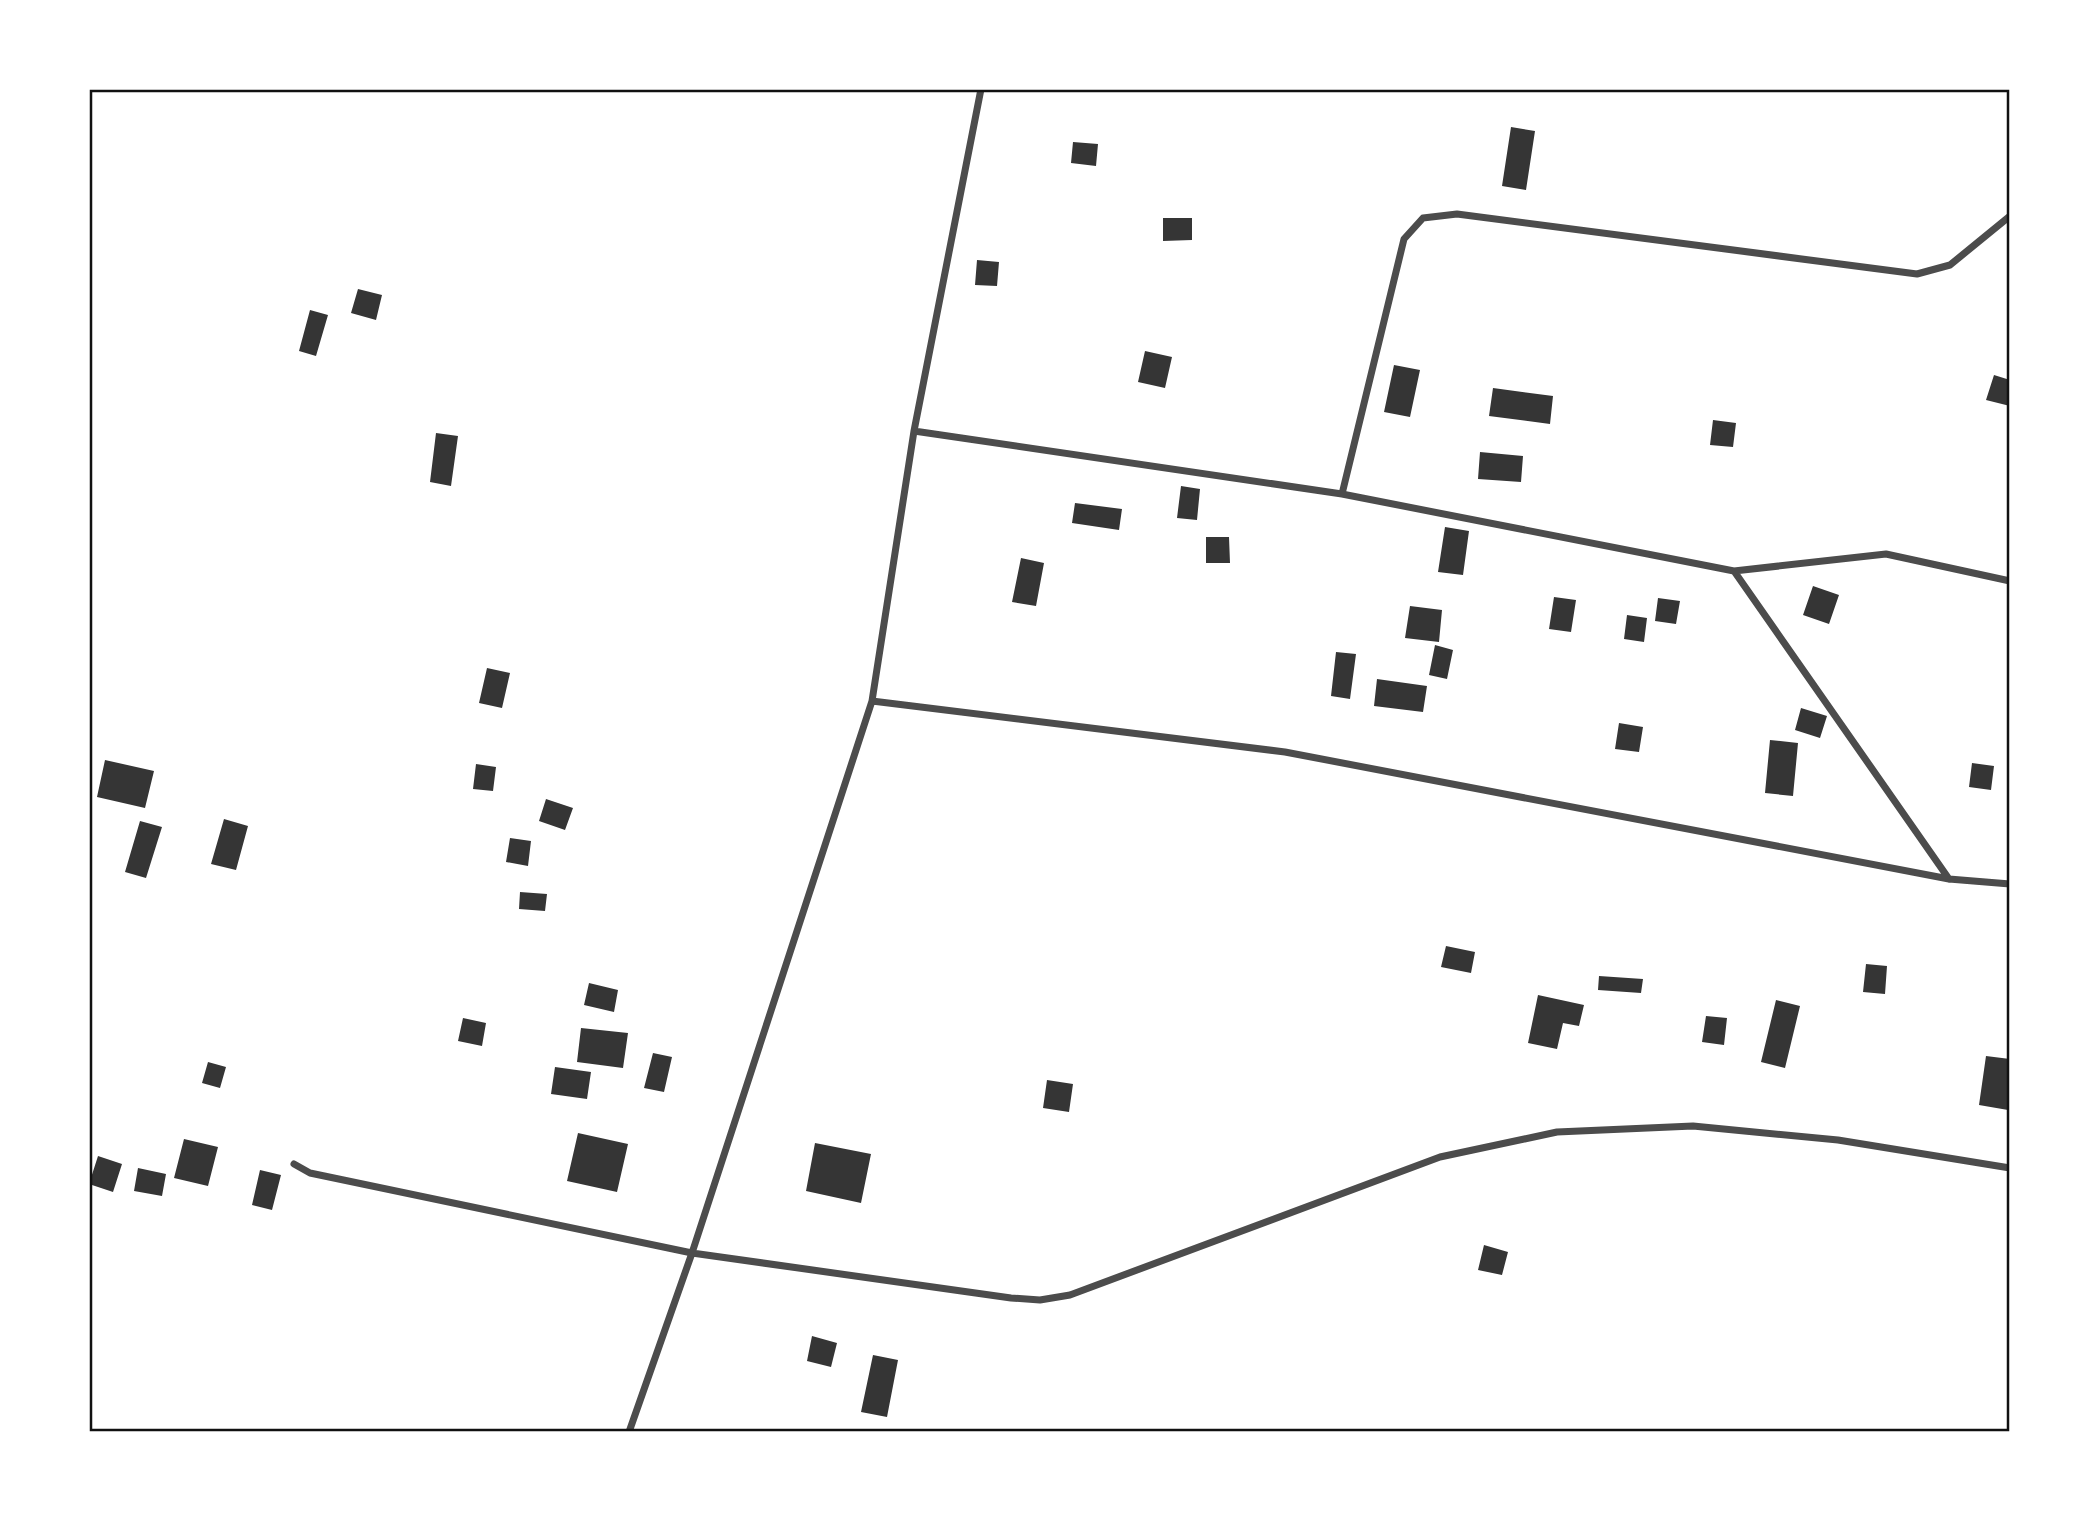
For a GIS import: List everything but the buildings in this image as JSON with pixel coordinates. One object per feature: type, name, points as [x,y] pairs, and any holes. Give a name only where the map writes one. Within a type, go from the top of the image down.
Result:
[{"type":"street","points":[[629,1432],[692,1253],[873,701],[914,431],[981,89]]},
{"type":"street","points":[[1342,494],[1404,239],[1423,218],[1457,214],[1917,274],[1950,265],[2010,216]]},
{"type":"street","points":[[914,431],[1342,494],[1734,571],[1886,554],[2010,581]]},
{"type":"street","points":[[1734,571],[1949,879]]},
{"type":"street","points":[[873,701],[1285,752],[1949,879],[2010,884]]},
{"type":"street","points":[[294,1164],[310,1173],[692,1253],[1040,1300],[1070,1295],[1440,1157],[1557,1132],[1693,1126],[1838,1140],[2010,1168]]}]
